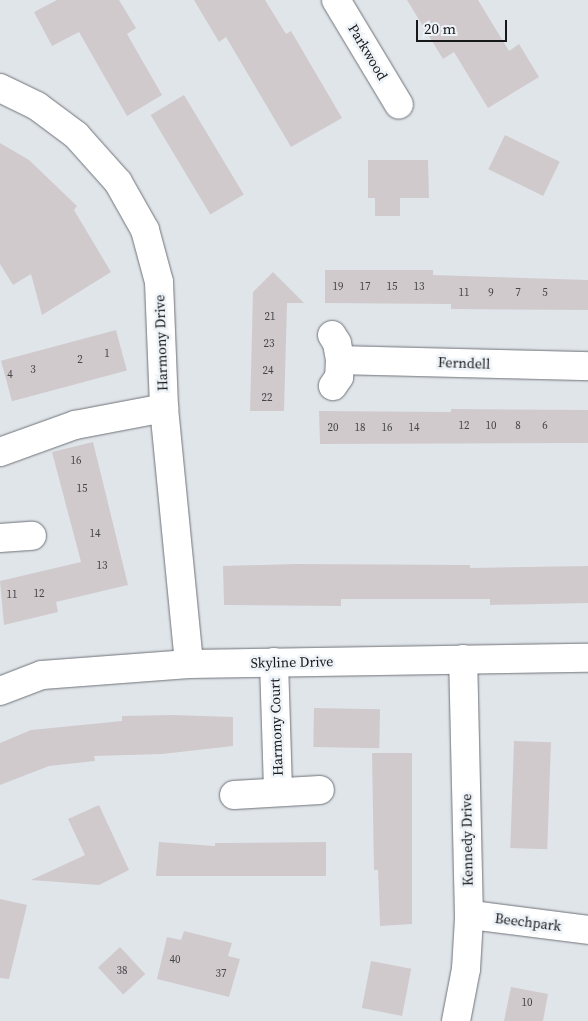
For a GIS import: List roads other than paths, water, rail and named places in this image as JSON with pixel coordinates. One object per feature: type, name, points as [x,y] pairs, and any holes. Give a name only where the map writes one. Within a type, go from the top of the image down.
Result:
[{"type":"street","name":"Parkwood","points":[[336,0],[399,105]]},
{"type":"street","name":"Harmony Drive","points":[[0,88],[37,106],[76,135],[118,182],[145,230],[159,282],[164,408],[189,664]]},
{"type":"street","points":[[332,335],[337,343],[340,360],[338,377],[333,386]]},
{"type":"street","name":"Ferndell","points":[[340,360],[588,366]]},
{"type":"street","points":[[0,452],[75,425],[164,408]]},
{"type":"street","points":[[0,538],[32,536]]},
{"type":"street","name":"Skyline Drive","points":[[0,691],[42,675],[189,664],[588,658]]},
{"type":"street","name":"Kennedy Drive","points":[[456,1021],[466,969],[469,918],[462,659]]},
{"type":"street","name":"Harmony Court","points":[[274,662],[278,792]]},
{"type":"street","name":"Harmony Court","points":[[234,794],[320,790]]},
{"type":"street","name":"Beechpark","points":[[469,918],[479,916],[588,930]]}]
